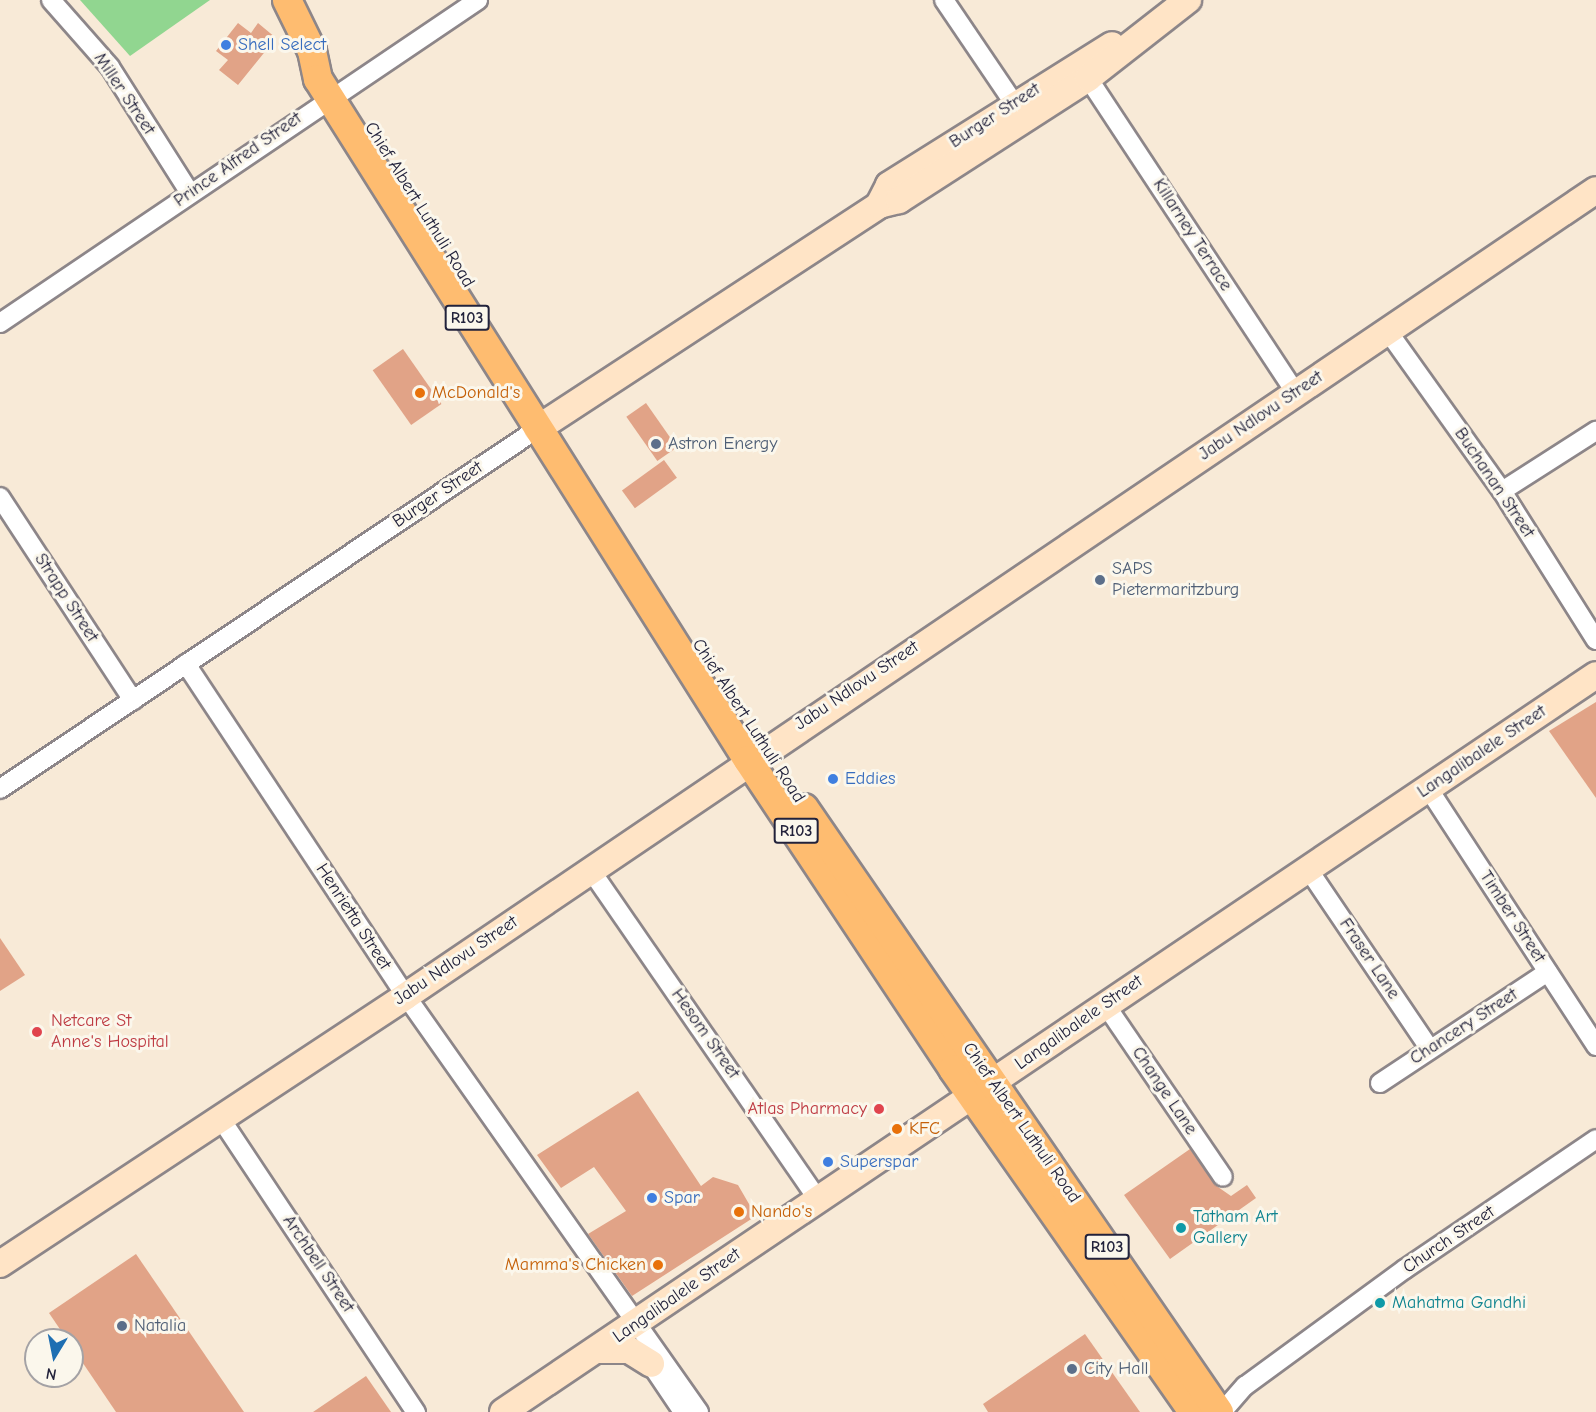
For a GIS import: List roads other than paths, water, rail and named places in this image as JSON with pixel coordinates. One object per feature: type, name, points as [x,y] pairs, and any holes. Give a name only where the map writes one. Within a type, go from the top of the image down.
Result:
[{"type":"main road","name":"Chief Albert Luthuli Road","points":[[287,0],[312,51],[545,424],[756,755],[1198,1406]]},
{"type":"street","name":"Miller Street","points":[[51,0],[110,67],[190,194]]},
{"type":"street","name":"Prince Alfred Street","points":[[0,323],[337,91],[478,0]]},
{"type":"street","points":[[944,0],[1019,111]]},
{"type":"street","points":[[1085,70],[1121,52],[1188,0]]},
{"type":"street","name":"Burger Street","points":[[0,789],[545,424],[879,205],[899,200],[1019,111],[1085,70]]},
{"type":"street","name":"Killarney Terrace","points":[[1085,70],[1295,392]]},
{"type":"street","name":"Jabu Ndlovu Street","points":[[0,1264],[219,1116],[406,996],[756,755],[1596,190]]},
{"type":"street","name":"Buchanan Street","points":[[1387,330],[1502,491],[1596,640]]},
{"type":"street","points":[[1502,491],[1596,431]]},
{"type":"street","name":"Strapp Street","points":[[0,496],[133,700]]},
{"type":"street","name":"Henrietta Street","points":[[186,663],[406,996],[632,1322],[699,1412]]},
{"type":"street","name":"Langalibalele Street","points":[[503,1412],[598,1350],[632,1322],[982,1091],[1105,1004],[1596,675]]},
{"type":"street","name":"Timber Street","points":[[1428,788],[1596,1046]]},
{"type":"street","name":"Hesom Street","points":[[590,869],[818,1200]]},
{"type":"street","name":"Fraser Lane","points":[[1308,869],[1430,1049]]},
{"type":"street","name":"Chancery Street","points":[[1380,1083],[1548,972]]},
{"type":"street","name":"Change Lane","points":[[1105,1004],[1223,1177]]},
{"type":"street","name":"Archbell Street","points":[[219,1116],[416,1412]]},
{"type":"street","name":"Church Street","points":[[1198,1406],[1245,1386],[1596,1139]]},
{"type":"street","name":"Henrietta Street","points":[[632,1322],[651,1364],[682,1412]]},
{"type":"street","points":[[598,1350],[629,1350],[651,1364]]},
{"type":"place","name":"Shell Select","points":[[226,45]]},
{"type":"place","name":"McDonald's","points":[[420,393]]},
{"type":"place","name":"Astron Energy","points":[[656,444]]},
{"type":"place","name":"SAPS Pietermaritzburg","points":[[1100,580]]},
{"type":"place","name":"Eddies","points":[[833,779]]},
{"type":"place","name":"Netcare St Anne's Hospital","points":[[37,1032]]},
{"type":"place","name":"Atlas Pharmacy","points":[[879,1109]]},
{"type":"place","name":"KFC","points":[[897,1129]]},
{"type":"place","name":"Superspar","points":[[828,1162]]},
{"type":"place","name":"Spar","points":[[652,1198]]},
{"type":"place","name":"Nando's","points":[[739,1212]]},
{"type":"place","name":"Tatham Art Gallery","points":[[1181,1228]]},
{"type":"place","name":"Mamma's Chicken","points":[[658,1265]]},
{"type":"place","name":"Mahatma Gandhi","points":[[1380,1303]]},
{"type":"place","name":"Natalia","points":[[122,1326]]},
{"type":"place","name":"City Hall","points":[[1072,1369]]}]
